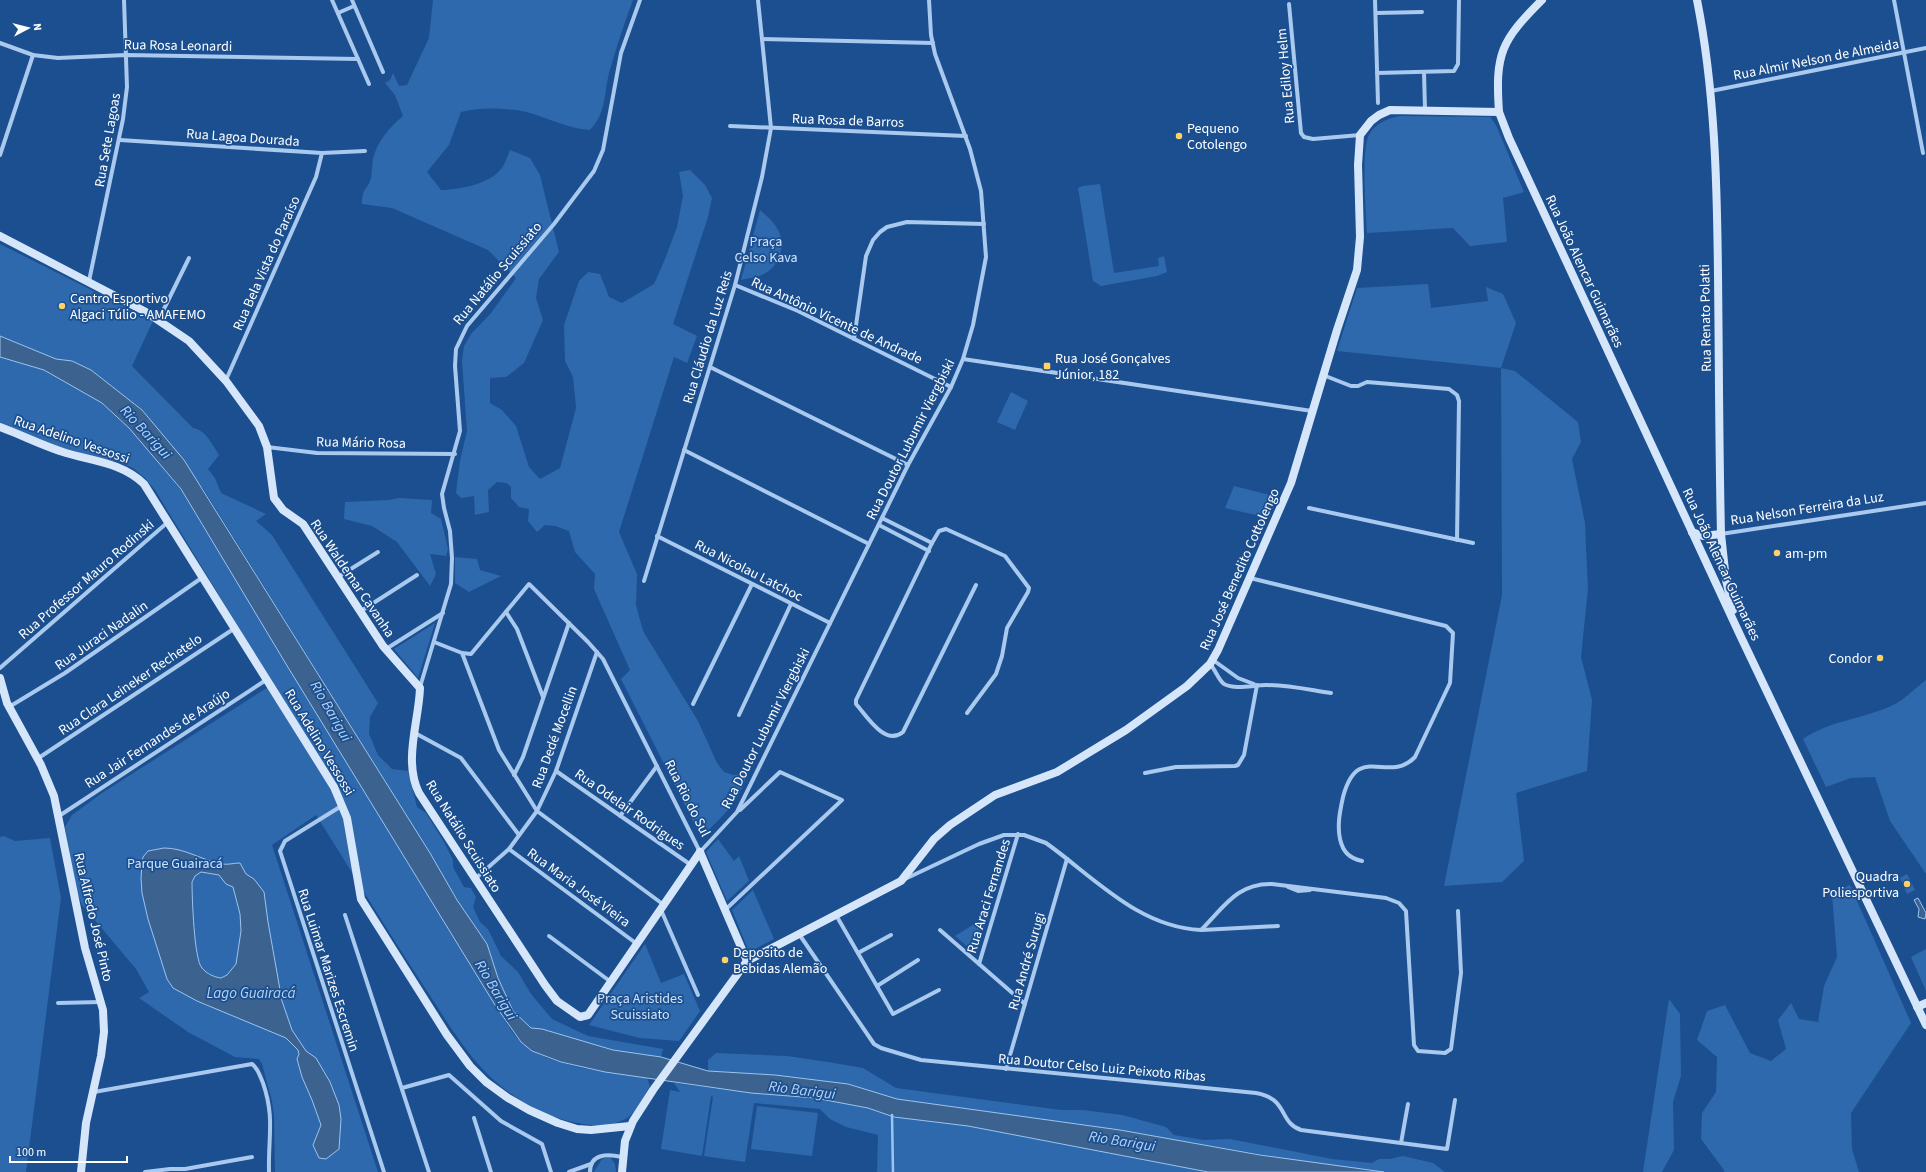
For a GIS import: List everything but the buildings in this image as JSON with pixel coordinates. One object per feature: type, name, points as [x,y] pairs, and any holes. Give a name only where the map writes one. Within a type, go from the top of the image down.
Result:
[{"type":"main road","points":[[1360,134],[1371,121],[1385,112],[1397,109],[1499,112],[1498,68],[1504,46],[1514,30],[1542,0]]},
{"type":"main road","name":"Rua Renato Polatti","points":[[1697,0],[1708,59],[1711,91],[1717,230],[1721,534],[1728,592],[1740,635]]},
{"type":"main road","name":"Rua João Alencar Guimarães","points":[[1499,112],[1509,138],[1740,635],[1926,1025]]},
{"type":"main road","name":"Rua José Benedito Cottolengo","points":[[622,1172],[622,1157],[630,1126],[653,1090],[747,961],[901,881],[934,840],[950,825],[995,795],[1051,775],[1098,748],[1175,696],[1212,662],[1287,495],[1359,261],[1360,237],[1358,152],[1360,134]]},
{"type":"main road","name":"Rua Waldemar Cavanha","points":[[0,236],[159,319],[189,341],[226,381],[259,426],[267,447],[274,498],[283,510],[303,524],[386,649],[420,688]]},
{"type":"main road","name":"Rua Adelino Vessossi","points":[[0,427],[60,451],[126,470],[144,484],[334,787],[343,805],[347,818],[361,899],[447,1035],[470,1066],[486,1082],[508,1098],[529,1110],[558,1123],[591,1130],[630,1126]]},
{"type":"main road","name":"Rua Nelson Ferreira da Luz","points":[[1692,532],[1703,536],[1721,534]]},
{"type":"main road","name":"Rua Alfredo José Pinto","points":[[0,678],[9,706],[38,758],[52,789],[59,816],[78,914],[101,1002],[104,1032],[94,1092],[85,1130],[81,1172]]},
{"type":"main road","name":"Rua Natálio Scuissiato","points":[[420,688],[412,766],[416,786],[475,879],[551,994],[568,1010],[580,1017],[585,1017],[611,982]]},
{"type":"main road","points":[[611,982],[700,852]]},
{"type":"main road","name":"Rua Rio do Sul","points":[[700,852],[747,961]]},
{"type":"main road","points":[[1917,1007],[1926,1003]]},
{"type":"street","name":"Rua Sete Lagoas","points":[[89,282],[120,140],[127,87],[124,0]]},
{"type":"street","points":[[332,0],[369,84]]},
{"type":"street","points":[[352,0],[383,72]]},
{"type":"street","name":"Rua Natálio Scuissiato","points":[[420,688],[443,613],[450,584],[452,558],[450,531],[442,494],[455,454],[460,431],[455,356],[459,341],[467,326],[554,224],[594,171],[603,150],[621,53],[640,0]]},
{"type":"street","name":"Rua Cláudio da Luz Reis","points":[[644,581],[735,285],[756,202],[771,128],[758,0]]},
{"type":"street","name":"Rua Doutor Lubumir Viergbiski","points":[[700,852],[737,812],[908,465],[951,387],[963,359],[973,325],[985,269],[984,224],[978,175],[966,136],[940,68],[933,43],[929,0]]},
{"type":"street","points":[[1375,0],[1378,103]]},
{"type":"street","points":[[1377,73],[1450,72],[1457,68],[1459,0]]},
{"type":"street","points":[[1894,0],[1923,153]]},
{"type":"street","name":"Rua Ediloy Helm","points":[[1289,4],[1301,132],[1304,137],[1312,139],[1360,134]]},
{"type":"street","points":[[338,13],[354,6]]},
{"type":"street","points":[[1376,12],[1422,12]]},
{"type":"street","points":[[762,39],[933,43]]},
{"type":"street","name":"Rua Rosa Leonardi","points":[[0,43],[33,55],[64,58],[126,55],[358,59]]},
{"type":"street","name":"Rua Almir Nelson de Almeida","points":[[1711,91],[1926,48]]},
{"type":"street","points":[[0,155],[33,55]]},
{"type":"street","points":[[1424,72],[1425,110]]},
{"type":"street","name":"Rua Rosa de Barros","points":[[730,126],[966,136]]},
{"type":"street","name":"Rua Lagoa Dourada","points":[[120,140],[322,153],[331,151],[365,151]]},
{"type":"street","name":"Rua Bela Vista do Paraíso","points":[[226,381],[316,177],[322,153]]},
{"type":"street","points":[[854,339],[866,256],[873,240],[880,232],[887,227],[907,222],[984,224]]},
{"type":"street","points":[[159,319],[189,258]]},
{"type":"street","name":"Rua Antônio Vicente de Andrade","points":[[735,285],[785,305],[951,387]]},
{"type":"street","points":[[963,359],[1312,412]]},
{"type":"street","points":[[710,367],[908,465]]},
{"type":"street","points":[[1323,375],[1351,386],[1358,386],[1367,382],[1449,390],[1458,395],[1457,540]]},
{"type":"street","name":"Rua Mário Rosa","points":[[267,447],[317,452],[455,454]]},
{"type":"street","points":[[684,450],[869,544]]},
{"type":"street","name":"Rua Nelson Ferreira da Luz","points":[[1721,534],[1926,503]]},
{"type":"street","points":[[1308,508],[1473,543]]},
{"type":"street","points":[[882,518],[932,544]]},
{"type":"street","name":"Rua Professor Mauro Rodinski","points":[[0,668],[169,522]]},
{"type":"street","points":[[879,525],[929,550]]},
{"type":"street","points":[[967,713],[996,674],[1002,656],[1007,628],[1029,588],[1000,553],[946,529],[939,531],[932,544],[856,697],[856,704],[885,734],[895,736],[900,735],[905,729],[976,585]]},
{"type":"street","name":"Rua Nicolau Latchoc","points":[[658,536],[830,623]]},
{"type":"street","points":[[338,577],[378,552]]},
{"type":"street","points":[[361,611],[417,575]]},
{"type":"street","name":"Rua Juraci Nadalin","points":[[9,706],[57,679],[203,577]]},
{"type":"street","points":[[1250,578],[1446,626],[1453,633],[1450,684],[1415,757],[1410,762],[1399,766],[1362,768],[1348,780],[1342,802],[1339,831],[1345,853],[1350,858],[1362,861]]},
{"type":"street","name":"Rua Rio do Sul","points":[[506,612],[529,584],[597,652],[613,677],[700,852]]},
{"type":"street","points":[[693,704],[752,584]]},
{"type":"street","points":[[739,715],[791,604]]},
{"type":"street","points":[[434,642],[468,654],[473,652],[506,612],[517,629],[543,698]]},
{"type":"street","points":[[386,649],[443,613]]},
{"type":"street","points":[[514,775],[523,757],[569,623]]},
{"type":"street","name":"Rua Clara Leineker Rechetelo","points":[[38,758],[235,628]]},
{"type":"street","points":[[462,652],[499,750],[537,811],[662,907],[698,995]]},
{"type":"street","name":"Rua Dedé Mocellin","points":[[475,879],[508,849],[537,811],[556,771],[597,652]]},
{"type":"street","points":[[1212,662],[1218,673],[1220,681],[1225,684],[1237,686],[1275,685],[1330,694]]},
{"type":"street","points":[[1212,662],[1238,678],[1257,685]]},
{"type":"street","name":"Rua Jair Fernandes de Araújo","points":[[59,816],[267,680]]},
{"type":"street","points":[[1145,773],[1176,767],[1235,766],[1238,764],[1244,755],[1257,685]]},
{"type":"street","points":[[415,733],[461,758],[519,835]]},
{"type":"street","points":[[620,816],[657,766]]},
{"type":"street","name":"Rua Odelair Rodrigues","points":[[556,771],[691,866]]},
{"type":"street","points":[[725,910],[842,800],[780,772],[737,812]]},
{"type":"street","name":"Rua Luimar Marizes Escremin","points":[[343,805],[285,841],[280,851],[384,1172]]},
{"type":"street","points":[[901,881],[988,840],[1004,835],[1018,834],[1039,840],[1139,912],[1169,925],[1201,930],[1278,926]]},
{"type":"street","name":"Rua Araci Fernandes","points":[[979,964],[1018,834]]},
{"type":"street","name":"Rua Maria José Vieira","points":[[508,849],[637,944]]},
{"type":"street","name":"Rua André Surugi","points":[[1006,1069],[1067,859]]},
{"type":"street","points":[[1201,930],[1242,890],[1256,884],[1284,885],[1298,891],[1315,889],[1386,898],[1399,903],[1406,911],[1414,1045],[1418,1051],[1445,1052],[1451,1049],[1461,973],[1458,911]]},
{"type":"street","points":[[345,915],[429,1172]]},
{"type":"street","points":[[836,915],[893,1014],[939,990]]},
{"type":"street","points":[[940,930],[1025,1004]]},
{"type":"street","name":"Rua Doutor Celso Luiz Peixoto Ribas","points":[[799,934],[871,1040],[878,1047],[927,1061],[1260,1094],[1273,1098],[1289,1121],[1296,1128],[1447,1149],[1455,1100]]},
{"type":"street","points":[[858,954],[891,935]]},
{"type":"street","points":[[549,936],[611,982]]},
{"type":"street","points":[[876,986],[918,960]]},
{"type":"street","points":[[58,1003],[101,1002]]},
{"type":"street","points":[[94,1092],[252,1064],[260,1076],[270,1111],[271,1134],[269,1172]]},
{"type":"street","points":[[402,1088],[449,1074],[501,1121],[542,1144],[551,1172]]},
{"type":"street","points":[[1401,1143],[1408,1104]]},
{"type":"street","points":[[474,1118],[491,1172]]},
{"type":"street","points":[[569,1172],[591,1164],[598,1157],[603,1155],[622,1157]]},
{"type":"street","points":[[145,1172],[185,1169],[252,1157]]},
{"type":"street","points":[[590,1172],[591,1164]]},
{"type":"street","points":[[179,1172],[185,1169]]},
{"type":"green space","points":[[433,0],[633,0],[609,73],[602,110],[595,124],[590,130],[564,125],[522,111],[499,109],[468,110],[461,112],[449,145],[427,172],[441,190],[456,189],[473,185],[495,175],[506,161],[510,150],[530,158],[540,175],[559,252],[539,279],[536,298],[543,320],[524,363],[506,377],[490,378],[490,403],[502,410],[516,426],[529,467],[540,479],[560,468],[576,408],[573,377],[565,361],[564,325],[579,281],[588,272],[600,274],[609,297],[622,303],[654,284],[677,227],[683,196],[679,172],[690,170],[705,185],[712,198],[708,217],[673,324],[697,336],[687,363],[674,357],[619,532],[637,574],[636,605],[643,631],[698,721],[717,763],[724,772],[733,775],[741,774],[748,766],[746,777],[738,797],[725,813],[701,837],[621,679],[630,670],[594,589],[595,574],[575,552],[569,531],[555,526],[545,525],[537,532],[528,521],[529,509],[519,507],[511,498],[511,487],[507,483],[497,482],[488,490],[489,512],[475,515],[474,496],[461,498],[456,493],[460,461],[467,431],[462,361],[464,346],[471,334],[491,313],[516,278],[488,250],[392,208],[362,204],[364,191],[371,178],[375,152],[381,140],[393,125],[403,116],[395,95],[385,83],[390,80],[393,73],[399,86],[407,85],[429,38]]},
{"type":"green space","points":[[1399,116],[1490,117],[1496,125],[1524,192],[1503,198],[1507,242],[1470,246],[1453,228],[1367,233],[1365,154],[1367,142],[1369,135],[1375,127],[1386,120]]},
{"type":"green space","points":[[1100,184],[1114,273],[1159,266],[1158,258],[1164,256],[1167,272],[1157,276],[1101,286],[1093,281],[1078,188]]},
{"type":"green space","name":"Praça Celso Kava","points":[[760,210],[774,223],[777,228],[781,241],[780,255],[773,267],[768,271],[760,276],[741,280]]},
{"type":"green space","points":[[0,244],[153,321],[132,366],[193,428],[202,432],[211,442],[219,455],[208,469],[215,478],[221,493],[266,514],[256,521],[272,535],[378,703],[370,717],[369,734],[378,755],[392,769],[408,771],[417,807],[426,813],[444,842],[453,860],[453,867],[464,887],[471,888],[476,897],[473,907],[480,922],[488,929],[501,956],[518,972],[531,994],[552,1019],[588,1036],[663,1049],[661,1057],[613,1050],[542,1029],[531,1028],[513,1012],[498,978],[487,944],[457,900],[430,853],[204,490],[142,410],[91,370],[72,361],[57,360],[0,336]]},
{"type":"green space","points":[[1428,284],[1431,308],[1488,301],[1486,287],[1503,294],[1516,323],[1501,368],[1337,351],[1357,288]]},
{"type":"green space","name":"Parque Guairacá","points":[[0,357],[44,370],[102,403],[129,428],[181,490],[514,1035],[533,1051],[547,1058],[581,1068],[647,1078],[650,1086],[630,1116],[624,1120],[605,1125],[591,1125],[567,1121],[544,1113],[523,1102],[495,1081],[467,1051],[451,1029],[316,815],[272,845],[378,1172],[275,1172],[274,1116],[272,1101],[262,1064],[259,1059],[235,1057],[188,1032],[139,998],[149,992],[136,969],[82,905],[77,892],[65,827],[72,815],[102,793],[273,684],[155,490],[145,478],[133,468],[118,462],[61,449],[0,427]]},
{"type":"green space","points":[[1501,368],[1515,371],[1578,422],[1581,442],[1572,459],[1585,523],[1588,589],[1581,657],[1592,700],[1587,771],[1516,793],[1524,861],[1502,882],[1444,886],[1502,595]]},
{"type":"green space","points":[[1011,392],[1028,401],[1015,430],[997,422]]},
{"type":"green space","points":[[1234,486],[1278,497],[1269,518],[1225,508]]},
{"type":"green space","points":[[399,498],[432,500],[431,513],[441,519],[448,549],[446,556],[430,554],[436,574],[430,586],[397,542],[372,526],[344,519],[345,502]]},
{"type":"green space","points":[[455,557],[477,559],[480,570],[501,576],[469,592],[455,583]]},
{"type":"green space","points":[[435,623],[418,678],[394,649]]},
{"type":"green space","points":[[1926,680],[1926,874],[1890,821],[1875,777],[1851,778],[1826,787],[1803,739],[1824,728],[1891,706],[1904,698]]},
{"type":"green space","points":[[4,836],[15,841],[50,838],[61,898],[26,1172],[0,1172],[0,837]]},
{"type":"green space","points":[[718,839],[734,861],[739,856],[749,881],[727,901],[706,852]]},
{"type":"green space","name":"Quadra Poliesportiva","points":[[1907,874],[1915,890],[1907,894],[1900,878]]},
{"type":"green space","points":[[1850,885],[1911,1023],[1851,1113],[1852,1149],[1859,1172],[1724,1172],[1701,1139],[1702,1113],[1716,1092],[1717,1057],[1697,1040],[1707,1011],[1725,1005],[1750,1053],[1771,1061],[1786,1049],[1778,1020],[1791,1003],[1799,1019],[1818,1022],[1824,986],[1837,957],[1832,894]]},
{"type":"green space","points":[[753,890],[774,939],[749,952],[732,910]]},
{"type":"green space","points":[[987,916],[976,954],[955,936]]},
{"type":"green space","name":"Praça Aristides Scuissiato","points":[[645,944],[661,983],[684,974],[700,1011],[679,1041],[639,1038],[589,1025]]},
{"type":"green space","points":[[1926,949],[1926,991],[1911,957]]},
{"type":"green space","points":[[1669,999],[1680,1014],[1681,1076],[1673,1102],[1674,1150],[1662,1172],[1643,1172]]},
{"type":"green space","points":[[716,1053],[787,1056],[828,1062],[863,1068],[896,1088],[1061,1110],[1083,1110],[1122,1115],[1166,1127],[1174,1135],[1204,1140],[1230,1139],[1332,1159],[1372,1163],[1379,1159],[1390,1159],[1403,1156],[1433,1163],[1445,1172],[1384,1172],[1317,1164],[1170,1139],[897,1099],[848,1084],[775,1075],[708,1071],[708,1060]]},
{"type":"green space","points":[[674,1083],[751,1093],[815,1098],[868,1108],[894,1117],[968,1126],[1208,1172],[877,1172],[878,1135],[846,1127],[830,1119],[820,1109],[754,1103],[745,1162],[704,1156],[713,1097],[711,1096],[702,1156],[661,1149],[670,1090],[680,1092]]},
{"type":"green space","points":[[757,1106],[818,1113],[812,1156],[751,1149]]},
{"type":"green space","points":[[610,1157],[615,1164],[616,1172],[594,1172],[602,1159]]},
{"type":"water","name":"Rio Barigui","points":[[0,336],[56,359],[72,361],[91,370],[142,410],[184,460],[430,853],[457,900],[487,944],[498,978],[513,1011],[531,1028],[542,1029],[613,1050],[661,1057],[708,1071],[775,1075],[848,1084],[897,1099],[1120,1130],[1260,1155],[1384,1172],[1208,1172],[968,1126],[894,1117],[868,1108],[815,1098],[751,1093],[605,1072],[561,1062],[532,1051],[521,1042],[495,1005],[286,664],[181,489],[129,428],[102,403],[44,370],[0,357]]},
{"type":"water","name":"Lago Guairacá","points":[[164,848],[172,849],[222,864],[240,863],[246,874],[254,879],[264,892],[282,1001],[292,1030],[306,1051],[316,1058],[330,1082],[339,1105],[341,1119],[339,1149],[326,1159],[319,1158],[313,1145],[321,1125],[302,1077],[297,1059],[299,1054],[298,1050],[286,1038],[197,1001],[173,988],[167,979],[148,919],[142,893],[141,878],[143,857],[148,851]],"holes":[[[201,872],[219,875],[226,884],[233,887],[240,914],[241,931],[236,964],[227,975],[221,978],[206,972],[199,963],[195,941],[192,889],[192,882],[195,876]]]},
{"type":"water","points":[[1918,898],[1926,913],[1925,919],[1918,917],[1919,909],[1914,900]]},
{"type":"waterway","points":[[892,1115],[893,1172]]},
{"type":"place","name":"Pequeno Cotolengo","points":[[1179,136]]},
{"type":"place","name":"Centro Esportivo Algaci Túlio - AMAFEMO","points":[[62,306]]},
{"type":"place","name":"Rua José Gonçalves Júnior, 182","points":[[1047,366]]},
{"type":"place","name":"am-pm","points":[[1777,553]]},
{"type":"place","name":"Condor","points":[[1880,658]]},
{"type":"place","name":"Quadra Poliesportiva","points":[[1907,884]]},
{"type":"place","name":"Deposito de Bebidas Alemão","points":[[725,960]]}]
